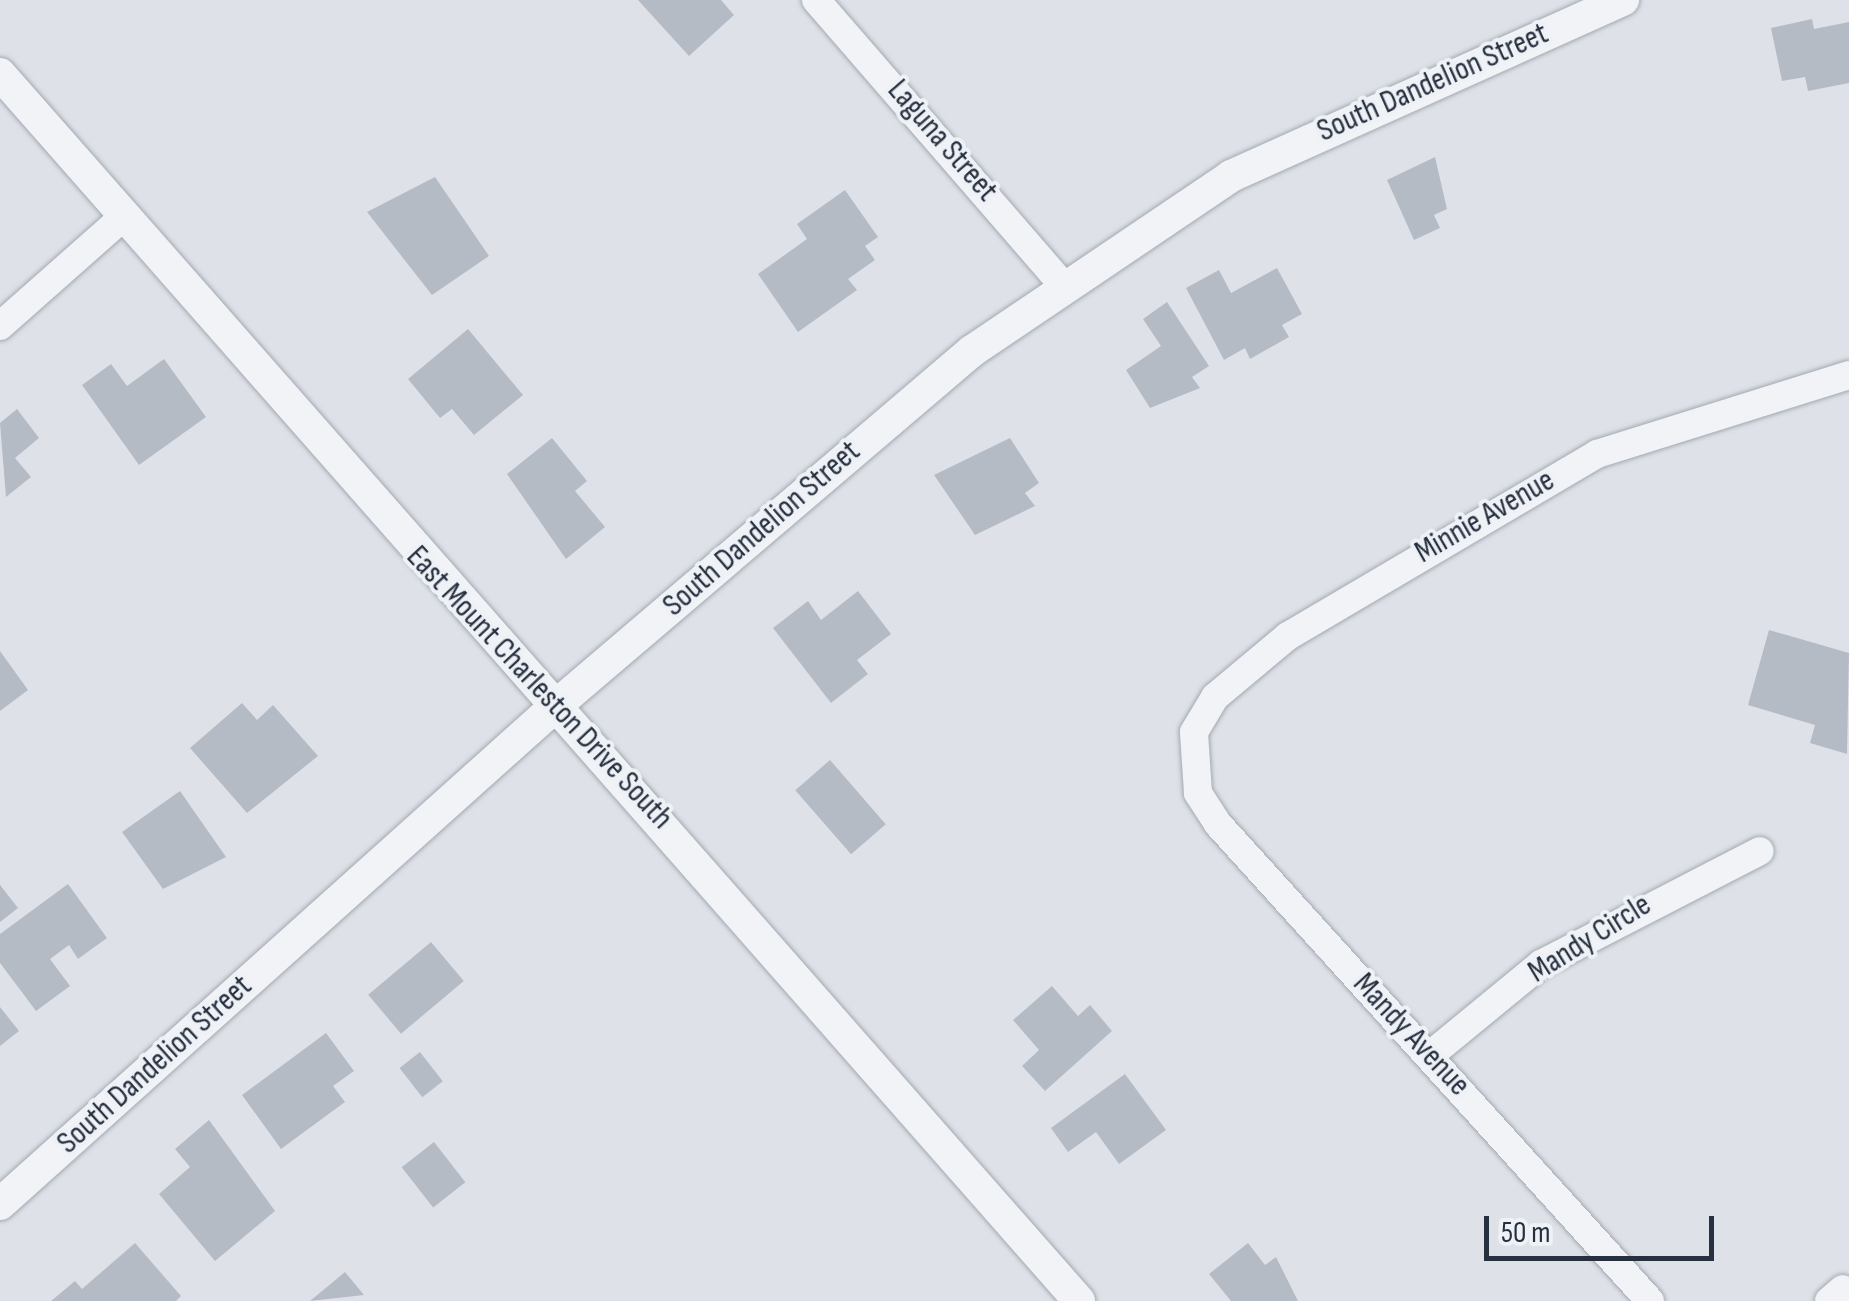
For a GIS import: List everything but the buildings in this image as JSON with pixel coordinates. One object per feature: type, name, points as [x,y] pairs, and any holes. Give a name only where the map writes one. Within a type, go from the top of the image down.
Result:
[{"type":"street","name":"Laguna Street","points":[[816,0],[1063,285]]},
{"type":"street","name":"South Dandelion Street","points":[[0,1204],[559,703],[872,434],[1063,285],[1230,176],[1622,0]]},
{"type":"street","name":"East Mount Charleston Drive South","points":[[0,74],[376,511],[559,703],[1079,1301]]},
{"type":"street","points":[[0,326],[122,218]]},
{"type":"street","name":"Minnie Avenue","points":[[1191,759],[1215,697],[1288,636],[1453,533],[1597,454],[1849,375]]},
{"type":"street","name":"Mandy Avenue","points":[[1191,759],[1218,824],[1434,1052],[1650,1301]]},
{"type":"street","name":"Mandy Circle","points":[[1434,1052],[1541,964],[1760,851]]}]
